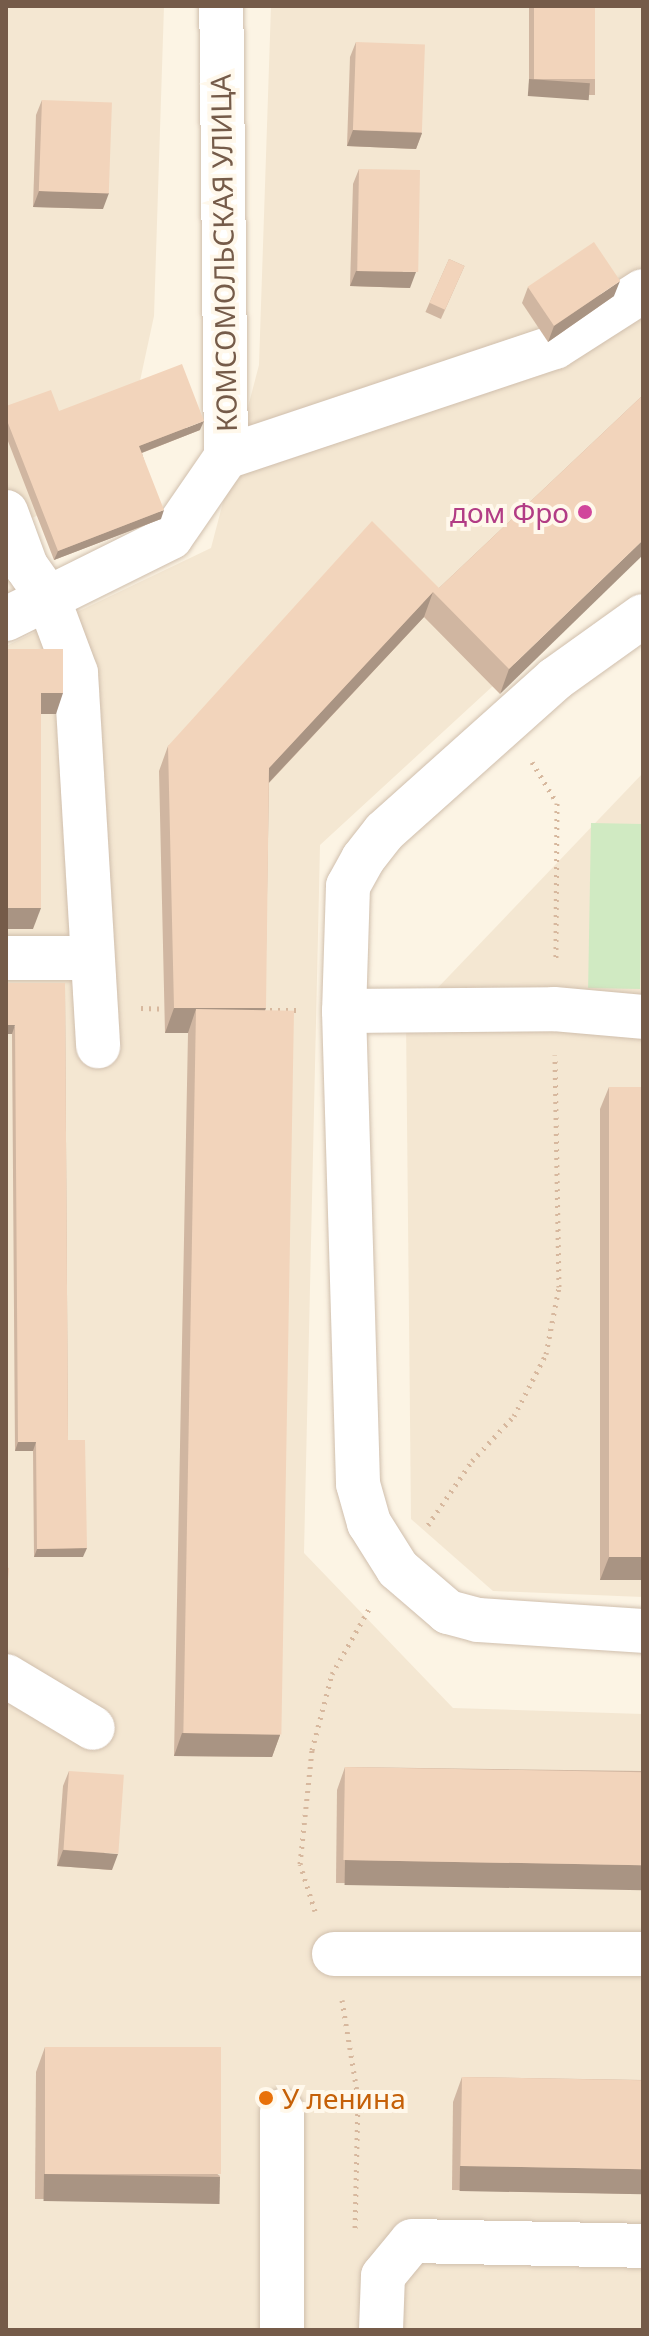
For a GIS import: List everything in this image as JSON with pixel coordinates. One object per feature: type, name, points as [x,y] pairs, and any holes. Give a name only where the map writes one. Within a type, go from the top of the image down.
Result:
[{"type":"lane","name":"КОМСОМОЛЬСКАЯ УЛИЦА","points":[[6,619],[171,537],[226,457],[221,6]]},
{"type":"lane","points":[[226,457],[555,347],[643,291]]},
{"type":"lane","points":[[6,512],[26,566],[48,598],[76,673],[89,958],[98,1046]]},
{"type":"lane","points":[[643,616],[555,679],[384,832],[363,859],[348,886],[344,1011],[358,1484],[369,1523],[398,1569],[448,1612],[478,1620],[643,1631]]},
{"type":"lane","points":[[6,958],[89,958]]},
{"type":"lane","points":[[344,1011],[554,1009],[643,1017]]},
{"type":"lane","points":[[6,1676],[93,1728]]},
{"type":"lane","points":[[334,1954],[643,1954]]},
{"type":"lane","points":[[282,2111],[282,2330]]},
{"type":"lane","points":[[381,2330],[383,2276],[412,2241],[643,2246]]},
{"type":"path","points":[[398,1569],[472,1461],[514,1416],[546,1354],[559,1287],[554,1009],[557,803],[508,724]]},
{"type":"shaded area","points":[[6,6],[164,6],[154,316],[119,478],[6,530]]},
{"type":"shaded area","points":[[271,6],[643,6],[643,548],[320,845],[304,1553],[453,1708],[643,1714],[643,2330],[6,2330],[6,646],[211,548],[259,365]]},
{"type":"shaded area","points":[[643,773],[643,1597],[493,1591],[411,1519],[406,1021]]},
{"type":"green space","points":[[591,823],[643,824],[640,989],[588,988]]},
{"type":"building","points":[[534,6],[595,6],[595,79],[534,79]]},
{"type":"building","points":[[356,42],[425,44],[422,132],[353,130]]},
{"type":"building","points":[[42,100],[112,102],[109,193],[39,191]]},
{"type":"building","points":[[359,169],[420,170],[418,272],[357,271]]},
{"type":"building","points":[[594,242],[620,281],[554,326],[528,287]]},
{"type":"building","points":[[449,259],[465,266],[445,310],[429,303]]},
{"type":"building","points":[[182,364],[204,421],[139,446],[164,510],[58,551],[6,418],[6,406],[51,390],[59,411]]},
{"type":"building","points":[[643,395],[643,540],[509,669],[433,592],[269,768],[266,1008],[174,1008],[168,746],[372,521],[439,588]]},
{"type":"building","points":[[6,649],[63,649],[63,693],[41,693],[41,908],[6,908]]},
{"type":"building","points":[[6,983],[65,983],[68,1440],[85,1440],[87,1548],[37,1549],[36,1442],[18,1442],[15,1025],[6,1025]]},
{"type":"building","points":[[196,1009],[294,1011],[281,1735],[183,1733]]},
{"type":"building","points":[[609,1087],[643,1087],[643,1557],[609,1557]]},
{"type":"building","points":[[6,1567],[9,1568],[6,1604]]},
{"type":"building","points":[[345,1767],[643,1772],[641,1865],[343,1860]]},
{"type":"building","points":[[69,1771],[124,1775],[118,1854],[63,1850]]},
{"type":"building","points":[[45,2047],[221,2047],[221,2174],[45,2174]]},
{"type":"building","points":[[462,2077],[643,2080],[641,2169],[460,2166]]},
{"type":"place","name":"дом Фро","points":[[585,512]]},
{"type":"place","name":"У ленина","points":[[266,2098]]}]
